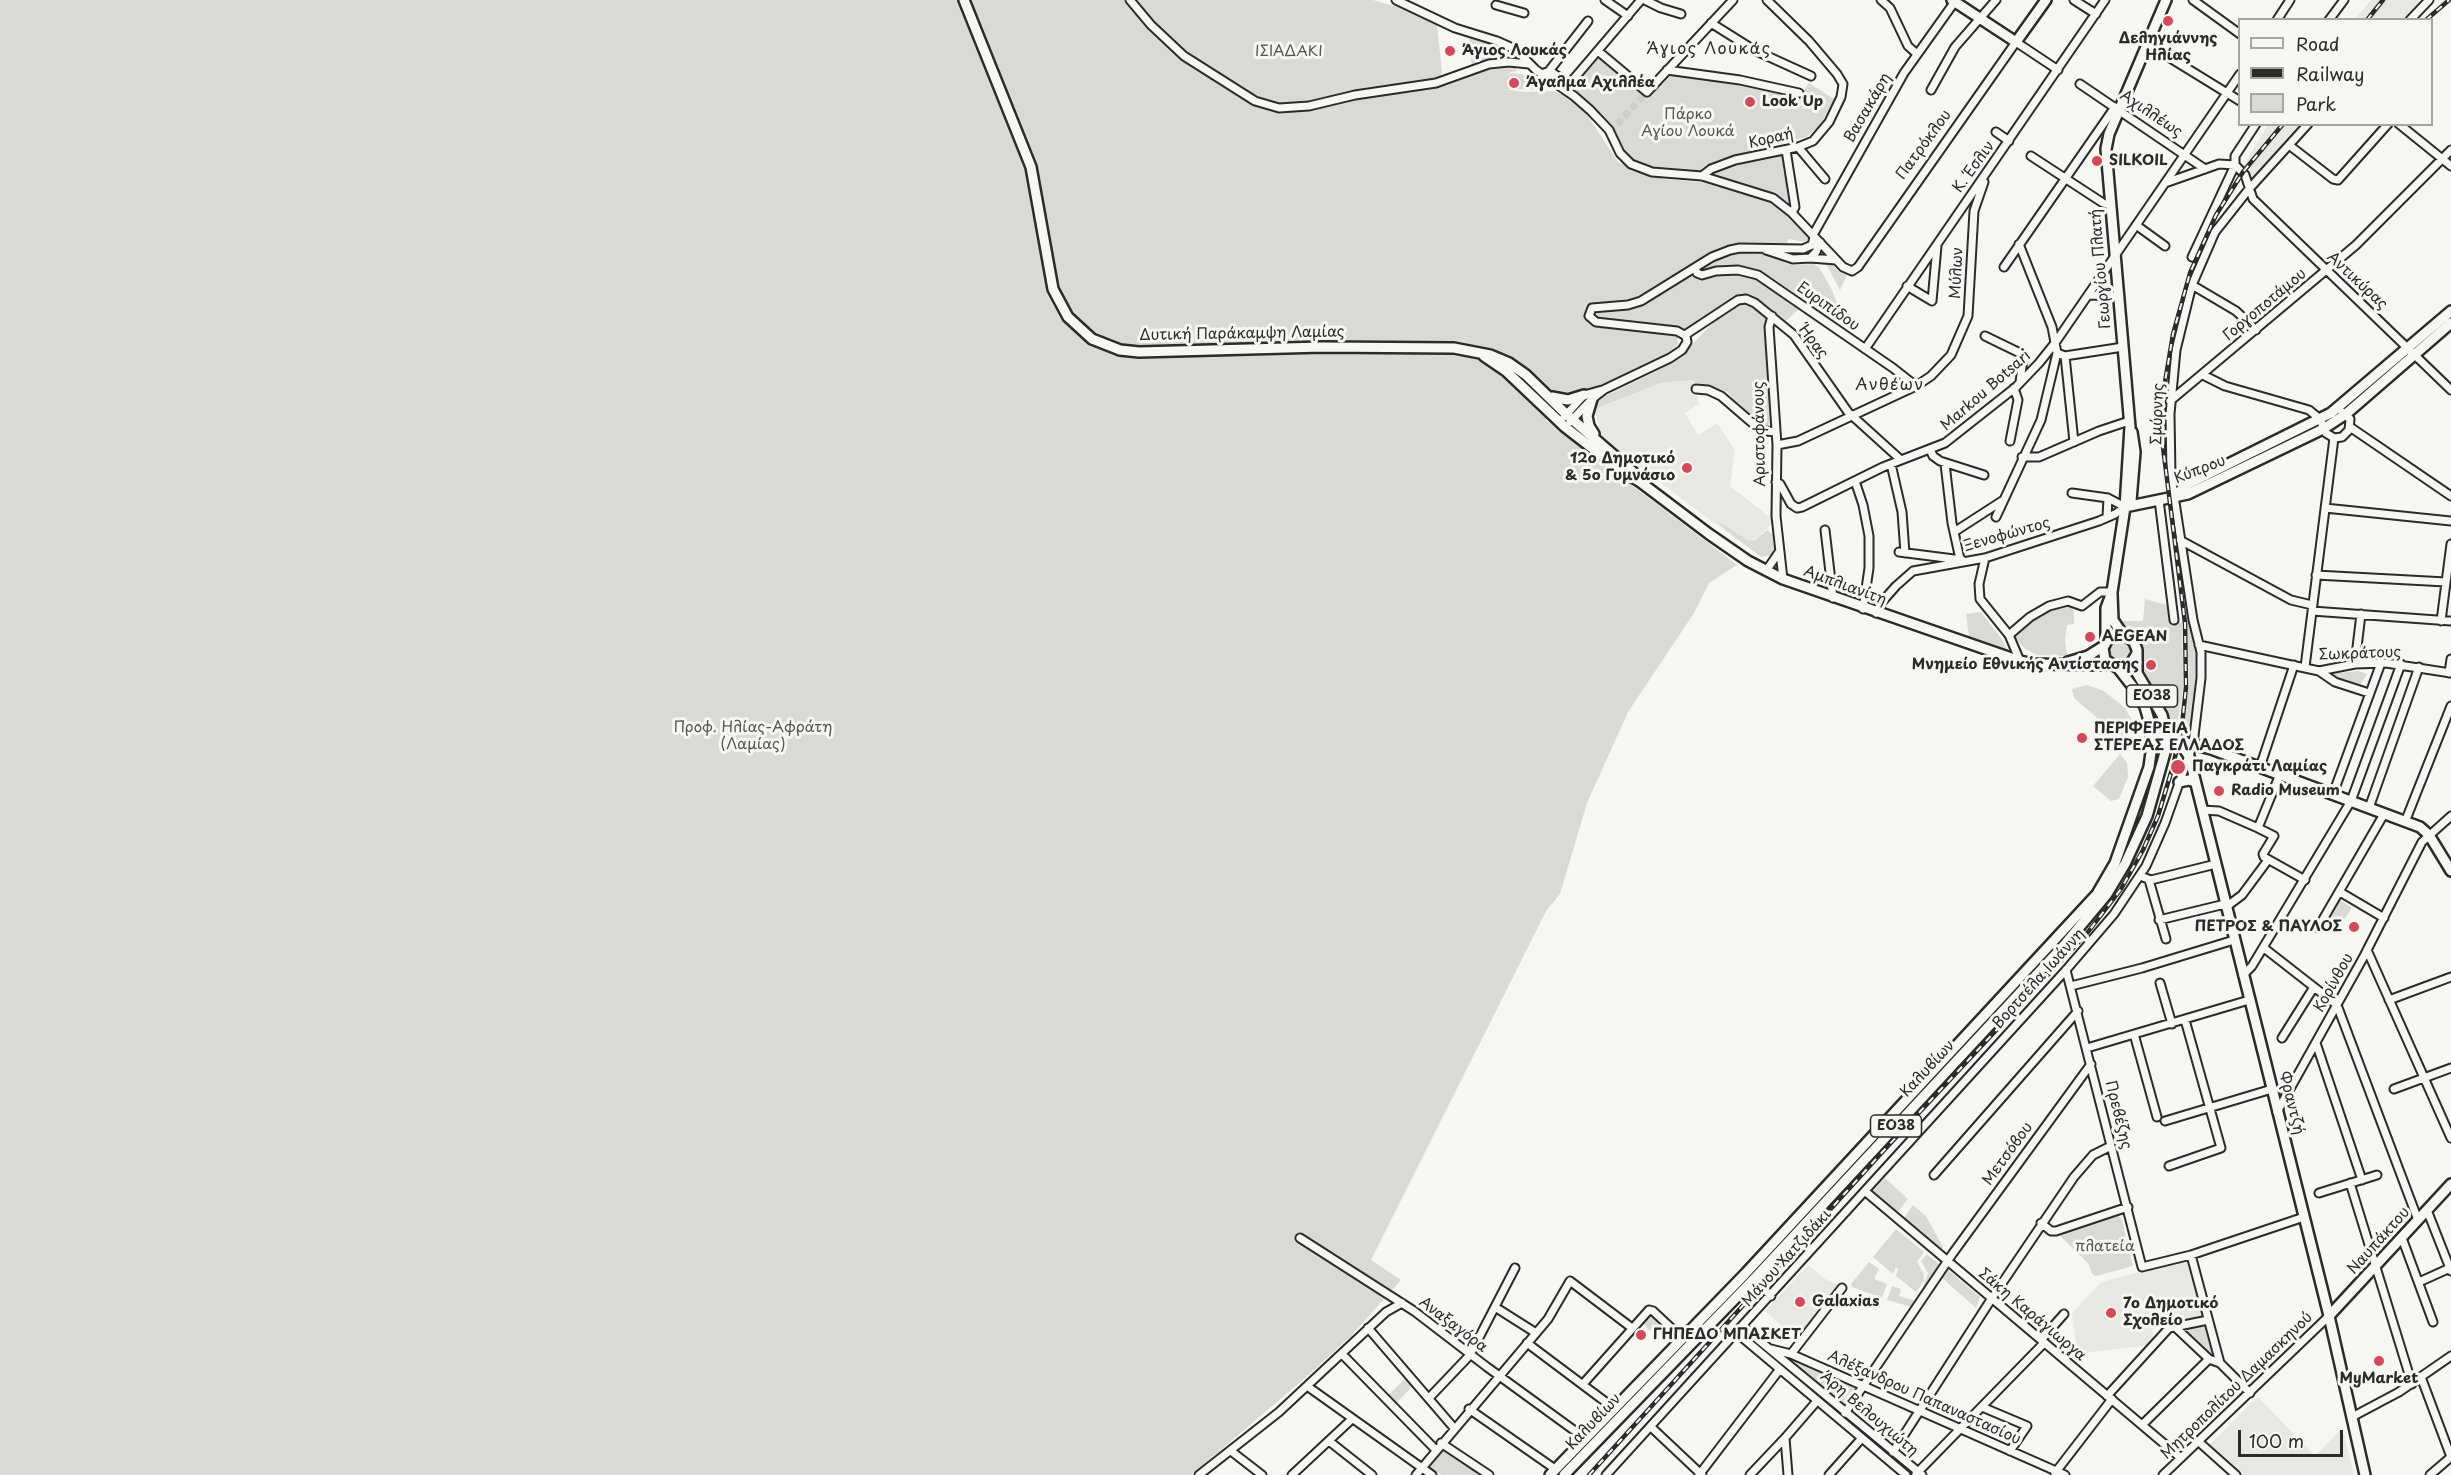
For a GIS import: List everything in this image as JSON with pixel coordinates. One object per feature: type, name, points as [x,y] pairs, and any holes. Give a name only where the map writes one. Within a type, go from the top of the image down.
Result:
[{"type":"main road","name":"Δυτική Παράκαμψη Λαμίας","points":[[964,0],[1031,167],[1053,289],[1068,317],[1092,339],[1120,350],[1139,352],[1322,346],[1438,348],[1476,352],[1495,356],[1526,375],[1569,417],[1601,443]]},
{"type":"main road","points":[[1954,0],[2016,42]]},
{"type":"main road","name":"Πατρόκλου","points":[[2016,42],[2046,0]]},
{"type":"main road","name":"ΕΟ38","points":[[2118,109],[2149,45],[2166,0]]},
{"type":"main road","name":"Γεωργίου Πλατή","points":[[2118,109],[2107,143],[2110,205],[2129,424],[2127,507],[2115,558],[2112,592],[2113,620],[2123,635]]},
{"type":"main road","name":"Κύπρου","points":[[2127,507],[2188,494],[2322,424],[2346,414],[2451,311]]},
{"type":"main road","name":"Κύπρου","points":[[2322,424],[2335,410],[2451,323]]},
{"type":"main road","name":"Δυτική Παράκαμψη Λαμίας","points":[[1476,352],[1506,371],[1562,424]]},
{"type":"main road","points":[[1547,395],[1566,400],[1588,397],[1588,424],[1601,443]]},
{"type":"main road","name":"Αμπλιανίτη","points":[[1562,424],[1708,534],[1766,571],[1783,579],[1863,609],[2020,662],[2114,667]]},
{"type":"main road","name":"Αμπλιανίτη","points":[[1601,443],[1633,472],[1639,481]]},
{"type":"main road","name":"Γεωργίου Πλατή","points":[[2105,643],[2106,608],[2112,592]]},
{"type":"main road","points":[[2105,643],[2114,635],[2123,635]]},
{"type":"main road","name":"ΕΟ38","points":[[2105,643],[2103,655],[2114,667],[2130,665],[2136,655],[2134,642],[2123,635]]},
{"type":"main road","name":"Αμπλιανίτη","points":[[2066,663],[2088,656],[2105,643]]},
{"type":"main road","name":"Καλυβίων","points":[[1556,1473],[1754,1279],[2100,905],[2125,864],[2147,816],[2164,759],[2167,738],[2160,711],[2137,673],[2136,655]]},
{"type":"main road","name":"Καλυβίων","points":[[1556,1473],[1586,1438],[1864,1147],[2097,894],[2115,863],[2149,767],[2152,745],[2150,724],[2140,698],[2114,667]]},
{"type":"main road","points":[[2150,724],[2167,738],[2193,744],[2280,774],[2421,828],[2428,834],[2451,872]]},
{"type":"main road","name":"Φραντζή","points":[[2178,742],[2188,756],[2216,864],[2329,1316],[2365,1475]]},
{"type":"main road","points":[[2179,782],[2188,780],[2195,782]]},
{"type":"main road","name":"Ναυπάκτου","points":[[2329,1316],[2451,1184]]},
{"type":"street","points":[[1130,0],[1151,25],[1184,56],[1255,101],[1279,108],[1309,106],[1349,96],[1418,87],[1489,64],[1509,62],[1529,64]]},
{"type":"street","points":[[1396,0],[1455,28],[1515,49],[1538,72],[1574,96],[1590,110],[1609,130],[1620,153],[1631,164],[1652,172],[1702,176],[1773,198],[1792,213],[1836,260]]},
{"type":"street","points":[[1605,0],[1628,16]]},
{"type":"street","points":[[1538,72],[1549,71],[1571,82],[1643,0],[1681,14]]},
{"type":"street","points":[[1598,51],[1647,92],[1733,0]]},
{"type":"street","name":"Κοραή","points":[[1702,176],[1711,169],[1734,160],[1786,150],[1813,141],[1827,125],[1842,97],[1844,84],[1815,48],[1767,0]]},
{"type":"street","points":[[1881,0],[1890,8],[1909,46],[1917,54]]},
{"type":"street","name":"Βασακάρη","points":[[1809,258],[1816,252],[1816,238],[1883,107],[1954,0]]},
{"type":"street","points":[[1931,90],[1955,47],[1996,0]]},
{"type":"street","points":[[2074,0],[2096,14]]},
{"type":"street","name":"K. Έσλιν","points":[[1865,349],[2105,0]]},
{"type":"street","points":[[2193,0],[2238,33]]},
{"type":"street","points":[[2278,18],[2290,0]]},
{"type":"street","points":[[2412,18],[2429,0]]},
{"type":"street","points":[[2330,18],[2341,1]]},
{"type":"street","points":[[1496,5],[1524,13]]},
{"type":"street","points":[[1549,71],[1588,21]]},
{"type":"street","points":[[1711,23],[1754,50],[1811,76]]},
{"type":"street","points":[[2016,42],[2058,70]]},
{"type":"street","name":"Πατρόκλου","points":[[1836,260],[1848,270],[1858,267],[2016,42]]},
{"type":"street","points":[[2149,45],[2238,100]]},
{"type":"street","points":[[1667,70],[1744,81],[1798,93]]},
{"type":"street","name":"Markou Botsari","points":[[1776,482],[1780,484],[1790,503],[1799,508],[1891,464],[1947,442],[2017,385],[2055,343],[2238,77]]},
{"type":"street","name":"Αχιλλέως","points":[[2080,84],[2205,169]]},
{"type":"street","points":[[2004,267],[2065,179],[2118,109]]},
{"type":"street","points":[[2192,257],[2235,165],[2235,156],[2255,126]]},
{"type":"street","name":"Σμύρνης","points":[[2188,756],[2193,744],[2201,678],[2199,645],[2180,540],[2170,454],[2170,401],[2176,350],[2192,285],[2215,232],[2249,189],[2306,126]]},
{"type":"street","points":[[2289,145],[2333,179],[2338,180],[2386,126]]},
{"type":"street","points":[[2402,126],[2451,166]]},
{"type":"street","points":[[1996,132],[2009,141]]},
{"type":"street","points":[[1798,147],[1825,179]]},
{"type":"street","points":[[1786,150],[1795,207],[1792,213]]},
{"type":"street","name":"Γοργοποτάμου","points":[[2170,401],[2327,271],[2451,150]]},
{"type":"street","points":[[2031,156],[2103,203],[2110,205]]},
{"type":"street","points":[[2165,183],[2219,164],[2235,165]]},
{"type":"street","name":"Αντικύρας","points":[[2235,165],[2245,175],[2253,199],[2451,390]]},
{"type":"street","name":"Μύλων","points":[[1777,445],[1798,441],[1916,386],[1935,373],[1952,355],[1968,316],[1974,211],[1989,171]]},
{"type":"street","points":[[2136,225],[2165,246]]},
{"type":"street","points":[[1562,424],[1588,397],[1678,353],[1687,342],[1685,335],[1666,329],[1598,323],[1588,314],[1595,306],[1628,305],[1641,301],[1712,257],[1736,248],[1803,249],[1812,245],[1816,238]]},
{"type":"street","points":[[1908,286],[1932,301],[1938,241]]},
{"type":"street","points":[[2019,244],[2061,354],[2074,442]]},
{"type":"street","points":[[1761,248],[1789,259],[1836,260]]},
{"type":"street","points":[[1712,257],[1711,267],[1716,271]]},
{"type":"street","name":"Ευριπίδου","points":[[1695,268],[1700,275],[1716,271],[1746,270],[1758,275],[1916,386]]},
{"type":"street","points":[[2192,285],[2236,310],[2256,330]]},
{"type":"street","points":[[2088,295],[2118,296]]},
{"type":"street","name":"Ήρας","points":[[1685,335],[1742,298],[1755,303],[1794,335],[1852,417],[1901,460]]},
{"type":"street","name":"Αριστοφάνους","points":[[1772,316],[1769,327],[1777,445],[1779,552],[1783,579]]},
{"type":"street","points":[[1985,336],[2022,354],[2024,359],[2017,385],[2018,400],[2010,441]]},
{"type":"street","points":[[2061,354],[2123,346]]},
{"type":"street","points":[[1996,517],[2041,420],[2061,354]]},
{"type":"street","points":[[2202,375],[2225,386],[2305,408],[2315,413],[2327,435],[2334,438],[2344,436],[2350,427],[2350,419],[2346,414],[2335,410]]},
{"type":"street","points":[[1696,389],[1707,390],[1721,396],[1757,427],[1776,432]]},
{"type":"street","points":[[2022,457],[2034,459],[2111,426],[2129,424]]},
{"type":"street","points":[[2350,427],[2451,496]]},
{"type":"street","points":[[2305,668],[2334,438]]},
{"type":"street","points":[[1930,449],[1935,458],[1945,464],[1984,475]]},
{"type":"street","points":[[1891,464],[1902,512],[1902,553],[1970,561]]},
{"type":"street","points":[[1945,464],[1960,559]]},
{"type":"street","points":[[1855,481],[1863,505],[1869,536],[1869,568],[1863,609]]},
{"type":"street","points":[[2072,493],[2108,498],[2127,507]]},
{"type":"street","points":[[2107,517],[2108,498]]},
{"type":"street","points":[[1954,532],[2004,500]]},
{"type":"street","points":[[2159,500],[2174,620]]},
{"type":"street","name":"Ξενοφώντος","points":[[1876,613],[1881,603],[1913,571],[1986,558],[2107,517],[2127,507]]},
{"type":"street","points":[[2325,508],[2451,521]]},
{"type":"street","points":[[1825,530],[1833,598]]},
{"type":"street","points":[[2180,540],[2294,602],[2312,608],[2451,621]]},
{"type":"street","points":[[2441,621],[2451,544]]},
{"type":"street","points":[[1766,571],[1779,552]]},
{"type":"street","points":[[1986,558],[1979,584],[1980,599],[2008,635],[2020,662]]},
{"type":"street","points":[[2316,575],[2446,582]]},
{"type":"street","points":[[2008,635],[2030,617],[2049,606],[2068,601],[2082,606],[2100,592],[2112,592]]},
{"type":"street","points":[[2355,664],[2361,614]]},
{"type":"street","name":"Σωκράτους","points":[[2199,645],[2319,671],[2355,664],[2381,663],[2401,664],[2450,673]]},
{"type":"street","points":[[2450,673],[2451,659]]},
{"type":"street","points":[[2333,794],[2381,663]]},
{"type":"street","points":[[2243,975],[2264,948],[2350,801],[2401,664]]},
{"type":"street","points":[[2260,767],[2294,665]]},
{"type":"street","points":[[2369,808],[2419,667]]},
{"type":"street","points":[[2319,671],[2335,682],[2369,693]]},
{"type":"street","points":[[2405,822],[2451,706]]},
{"type":"street","name":"Βορτσέλα Ιωάννη","points":[[1866,1192],[2110,919],[2140,876],[2161,833],[2188,756]]},
{"type":"street","points":[[2258,828],[2280,774]]},
{"type":"street","points":[[2202,810],[2218,811],[2274,836],[2263,855],[2305,880]]},
{"type":"street","points":[[2318,928],[2384,814]]},
{"type":"street","points":[[2428,834],[2451,816]]},
{"type":"street","name":"Κορίνθου","points":[[2277,1112],[2316,1044],[2428,834]]},
{"type":"street","points":[[2159,920],[2226,906],[2242,895],[2268,860]]},
{"type":"street","points":[[2140,876],[2149,880],[2216,864]]},
{"type":"street","points":[[2149,880],[2166,939]]},
{"type":"street","points":[[2340,892],[2384,918]]},
{"type":"street","points":[[2071,986],[2142,968],[2234,940]]},
{"type":"street","points":[[2264,948],[2337,1005],[2418,1220]]},
{"type":"street","points":[[2367,950],[2451,1138]]},
{"type":"street","name":"Πρεβέζης","points":[[2066,970],[2142,1267],[2191,1255]]},
{"type":"street","points":[[2389,1000],[2451,977]]},
{"type":"street","points":[[2160,983],[2172,1024]]},
{"type":"street","points":[[2282,1038],[2314,987]]},
{"type":"street","points":[[2087,1048],[2250,1000]]},
{"type":"street","points":[[1934,1175],[2078,1011]]},
{"type":"street","points":[[2169,1166],[2221,1148],[2185,1020]]},
{"type":"street","points":[[2134,1034],[2157,1117]]},
{"type":"street","points":[[2316,1044],[2362,1179]]},
{"type":"street","name":"Μετσόβου","points":[[1845,1413],[1948,1261],[2091,1064]]},
{"type":"street","points":[[2394,1089],[2451,1068]]},
{"type":"street","points":[[2165,1121],[2272,1089]]},
{"type":"street","points":[[1893,1452],[2041,1223],[2085,1162],[2099,1151],[2111,1146]]},
{"type":"street","points":[[2319,1193],[2377,1175]]},
{"type":"street","points":[[2350,1183],[2412,1384]]},
{"type":"street","name":"Σάκη Καράγιωργα","points":[[1866,1192],[2181,1458]]},
{"type":"street","name":"Μάνου Χατζιδάκι","points":[[1606,1475],[1866,1192]]},
{"type":"street","points":[[2041,1223],[2051,1231],[2056,1231],[2128,1208]]},
{"type":"street","points":[[2419,1282],[2450,1270],[2427,1210]]},
{"type":"street","points":[[2220,1363],[2191,1255],[2304,1216]]},
{"type":"street","name":"Αναξαγόρα","points":[[1300,1238],[1402,1303],[1498,1376],[1586,1438]]},
{"type":"street","points":[[2402,1238],[2433,1322]]},
{"type":"street","points":[[1429,1398],[1470,1355],[1515,1268]]},
{"type":"street","points":[[1754,1279],[1771,1296]]},
{"type":"street","points":[[1416,1475],[1556,1308],[1570,1281],[1632,1328]]},
{"type":"street","points":[[1791,1354],[1842,1288]]},
{"type":"street","points":[[1199,1475],[1231,1451],[1307,1386],[1386,1312],[1402,1303]]},
{"type":"street","points":[[1495,1307],[1536,1333]]},
{"type":"street","points":[[1583,1384],[1649,1310],[1653,1311],[1683,1339]]},
{"type":"street","points":[[1918,1474],[1982,1407],[2064,1314]]},
{"type":"street","name":"Μητροπολίτου Δαμασκηνού","points":[[2163,1475],[2329,1316]]},
{"type":"street","points":[[2055,1473],[2109,1397],[2169,1328],[2208,1320]]},
{"type":"street","points":[[2174,1326],[2208,1359],[2220,1363],[2250,1393]]},
{"type":"street","name":"Άρη Βελουχιώτη","points":[[1743,1327],[1918,1474]]},
{"type":"street","points":[[1368,1328],[1454,1428]]},
{"type":"street","name":"Άρη Βελουχιώτη","points":[[1737,1333],[1906,1475]]},
{"type":"street","points":[[1527,1343],[1616,1409]]},
{"type":"street","name":"Αλέξανδρου Παπαναστασίου","points":[[1771,1349],[1791,1354],[1920,1410],[2055,1473],[2065,1475]]},
{"type":"street","points":[[1342,1354],[1436,1450]]},
{"type":"street","points":[[2352,1417],[2412,1384],[2451,1356]]},
{"type":"street","points":[[2142,1425],[2208,1359]]},
{"type":"street","points":[[1651,1427],[1700,1475],[1780,1369]]},
{"type":"street","points":[[2421,1377],[2451,1457],[2430,1475]]},
{"type":"street","points":[[1307,1386],[1432,1475]]},
{"type":"street","points":[[1750,1475],[1817,1401]]},
{"type":"street","points":[[1982,1407],[2027,1426],[2010,1451]]},
{"type":"street","points":[[1469,1409],[1556,1473]]},
{"type":"street","points":[[1292,1475],[1352,1419]]},
{"type":"street","points":[[1785,1438],[1788,1475]]},
{"type":"street","points":[[1829,1475],[1862,1438]]},
{"type":"street","points":[[1329,1441],[1372,1475]]},
{"type":"street","points":[[2199,1442],[2236,1475]]},
{"type":"street","points":[[1441,1443],[1489,1475]]},
{"type":"street","points":[[1231,1451],[1262,1475]]},
{"type":"shaded area","points":[[2371,0],[2421,0],[2406,18],[2356,18]]},
{"type":"shaded area","points":[[2267,126],[2303,126],[2248,184],[2237,175]]},
{"type":"shaded area","name":"12ο Δημοτικό & 5ο Γυμνάσιο","points":[[1693,380],[1699,404],[1685,413],[1698,435],[1717,423],[1735,450],[1730,486],[1771,518],[1772,524],[1755,539],[1749,541],[1722,523],[1714,523],[1605,441],[1600,431],[1595,410],[1660,383]]},
{"type":"shaded area","points":[[2187,1260],[2202,1316],[2152,1329],[2154,1339],[2148,1345],[2077,1354],[2072,1313],[2101,1282]]},
{"type":"shaded area","points":[[1808,1265],[1825,1279],[1841,1286],[1798,1340],[1765,1311]]},
{"type":"shaded area","points":[[2258,1397],[2315,1456],[2342,1428],[2354,1475],[2243,1475],[2209,1445]]},
{"type":"green space","name":"Προφ. Ηλίας-Αφράτη (Λαμίας)","points":[[0,0],[1373,0],[1398,7],[1437,25],[1442,72],[1440,77],[1435,78],[1446,86],[1488,69],[1514,66],[1517,71],[1504,76],[1512,73],[1528,75],[1554,90],[1505,89],[1524,92],[1553,91],[1566,96],[1586,113],[1618,162],[1663,179],[1712,183],[1719,169],[1783,155],[1793,206],[1786,214],[1809,238],[1805,242],[1788,239],[1783,262],[1792,265],[1814,264],[1819,267],[1832,290],[1844,322],[1837,322],[1770,276],[1761,282],[1799,309],[1786,321],[1760,301],[1741,295],[1677,339],[1678,344],[1673,351],[1621,378],[1600,387],[1589,387],[1547,409],[1546,420],[1737,565],[1709,583],[1694,613],[1628,712],[1587,803],[1560,894],[1546,911],[1371,1260],[1401,1280],[1351,1336],[1191,1475],[0,1475]]},
{"type":"green space","points":[[1469,37],[1497,47],[1513,57],[1472,66]]},
{"type":"green space","name":"Πάρκο Αγίου Λουκά","points":[[1601,56],[1648,96],[1667,74],[1764,88],[1799,96],[1809,83],[1834,99],[1821,124],[1807,137],[1795,140],[1755,142],[1749,154],[1703,171],[1658,170],[1637,163],[1623,151],[1610,128],[1586,100],[1571,88]]},
{"type":"green space","points":[[1824,260],[1828,260],[1838,271],[1847,275],[1840,290]]},
{"type":"green space","points":[[1742,303],[1756,308],[1766,319],[1770,420],[1768,428],[1762,427],[1727,392],[1706,384],[1695,383],[1693,380],[1660,383],[1591,411],[1599,399],[1659,370],[1680,357],[1713,323]]},
{"type":"green space","points":[[1715,522],[1723,524],[1749,541],[1755,540],[1767,530],[1773,535],[1772,555],[1761,557]]},
{"type":"green space","points":[[2145,599],[2167,605],[2169,622],[2182,622],[2183,688],[2176,732],[2168,711],[2144,670],[2142,645],[2120,624],[2120,621],[2143,621]]},
{"type":"green space","points":[[2070,605],[2074,611],[2074,624],[2067,625],[2065,639],[2067,656],[2037,655],[2024,648],[2014,637],[2013,635],[2026,624],[2046,611]]},
{"type":"green space","points":[[2186,610],[2196,647],[2193,725],[2189,737],[2183,735],[2189,680]]},
{"type":"green space","points":[[1981,612],[2009,652],[1969,638],[1966,614]]},
{"type":"green space","points":[[2120,639],[2125,640],[2131,646],[2131,656],[2125,662],[2120,663],[2115,662],[2109,656],[2108,651],[2109,646],[2115,640]]},
{"type":"green space","points":[[2358,671],[2367,674],[2360,685],[2330,674]]},
{"type":"green space","points":[[2087,685],[2104,691],[2125,708],[2132,720],[2129,734],[2124,737],[2117,735],[2074,698],[2072,689]]},
{"type":"green space","points":[[2155,737],[2161,741],[2160,762],[2137,832],[2130,841],[2155,762],[2157,747]]},
{"type":"green space","points":[[2120,754],[2127,763],[2128,777],[2119,799],[2111,801],[2093,786]]},
{"type":"green space","points":[[2338,898],[2352,908],[2334,934],[2322,926]]},
{"type":"green space","points":[[1885,1178],[1908,1199],[1898,1212],[1873,1191]]},
{"type":"green space","points":[[1913,1205],[1926,1216],[1942,1249],[1904,1218]]},
{"type":"green space","name":"πλατεία","points":[[2118,1215],[2122,1220],[2133,1266],[2096,1276],[2092,1274],[2088,1263],[2060,1236]]},
{"type":"green space","points":[[1896,1229],[1924,1252],[1917,1262],[1924,1274],[1924,1281],[1916,1292],[1896,1276],[1898,1269],[1896,1267],[1893,1274],[1873,1257]]},
{"type":"green space","points":[[1927,1254],[1940,1265],[1920,1296],[1928,1273],[1921,1261]]},
{"type":"green space","points":[[1869,1262],[1879,1269],[1874,1279],[1887,1284],[1882,1298],[1852,1287],[1851,1284]]},
{"type":"green space","points":[[1948,1270],[1980,1297],[1976,1308],[1942,1278]]},
{"type":"green space","points":[[1892,1286],[1901,1289],[1899,1296],[1916,1301],[1912,1307],[1887,1300]]},
{"type":"green space","points":[[1651,1313],[1669,1329],[1668,1331],[1662,1333],[1648,1330],[1643,1322]]},
{"type":"green space","points":[[2210,1323],[2216,1350],[2211,1355],[2183,1330]]},
{"type":"green space","points":[[1791,1358],[1860,1387],[1846,1408],[1791,1363]]},
{"type":"green space","points":[[1407,1377],[1414,1385],[1395,1404],[1387,1396]]},
{"type":"green space","points":[[1445,1449],[1483,1475],[1441,1475],[1430,1467]]},
{"type":"tunnel","points":[[1610,132],[1647,92]]},
{"type":"railway","points":[[2369,18],[2383,0]]},
{"type":"railway","points":[[2428,18],[2449,0]]},
{"type":"railway","points":[[1589,1475],[1886,1148],[2088,932],[2121,889],[2143,850],[2158,816],[2173,766],[2182,725],[2186,687],[2185,623],[2163,447],[2164,388],[2173,334],[2190,273],[2216,215],[2243,172],[2281,126]]},
{"type":"place","name":"Δεληγιάννης Ηλίας","points":[[2168,21]]},
{"type":"place","name":"Άγιος Λουκάς","points":[[1450,51]]},
{"type":"place","name":"Άγαλμα Αχιλλέα","points":[[1514,83]]},
{"type":"place","name":"Look Up","points":[[1750,102]]},
{"type":"place","name":"SILKOIL","points":[[2097,161]]},
{"type":"place","name":"12ο Δημοτικό & 5ο Γυμνάσιο","points":[[1687,468]]},
{"type":"place","name":"AEGEAN","points":[[2090,637]]},
{"type":"place","name":"Μνημείο Εθνικής Αντίστασης","points":[[2151,665]]},
{"type":"place","name":"ΠΕΡΙΦΕΡΕΙΑ ΣΤΕΡΕΑΣ ΕΛΛΑΔΟΣ","points":[[2082,738]]},
{"type":"place","name":"Παγκράτι Λαμίας","points":[[2178,767]]},
{"type":"place","name":"Radio Museum","points":[[2219,791]]},
{"type":"place","name":"ΠΕΤΡΟΣ & ΠΑΥΛΟΣ","points":[[2354,927]]},
{"type":"place","name":"Galaxias","points":[[1800,1302]]},
{"type":"place","name":"7ο Δημοτικό Σχολείο","points":[[2111,1313]]},
{"type":"place","name":"ΓΗΠΕΔΟ ΜΠΑΣΚΕΤ","points":[[1641,1335]]},
{"type":"place","name":"MyMarket","points":[[2379,1361]]},
{"type":"district","name":"Άγιος Λουκάς","points":[[1709,50]]},
{"type":"district","name":"Ανθέων","points":[[1890,386]]},
{"type":"park label","name":"ΙΣΙΑΔΑΚΙ","points":[[1289,52]]}]
